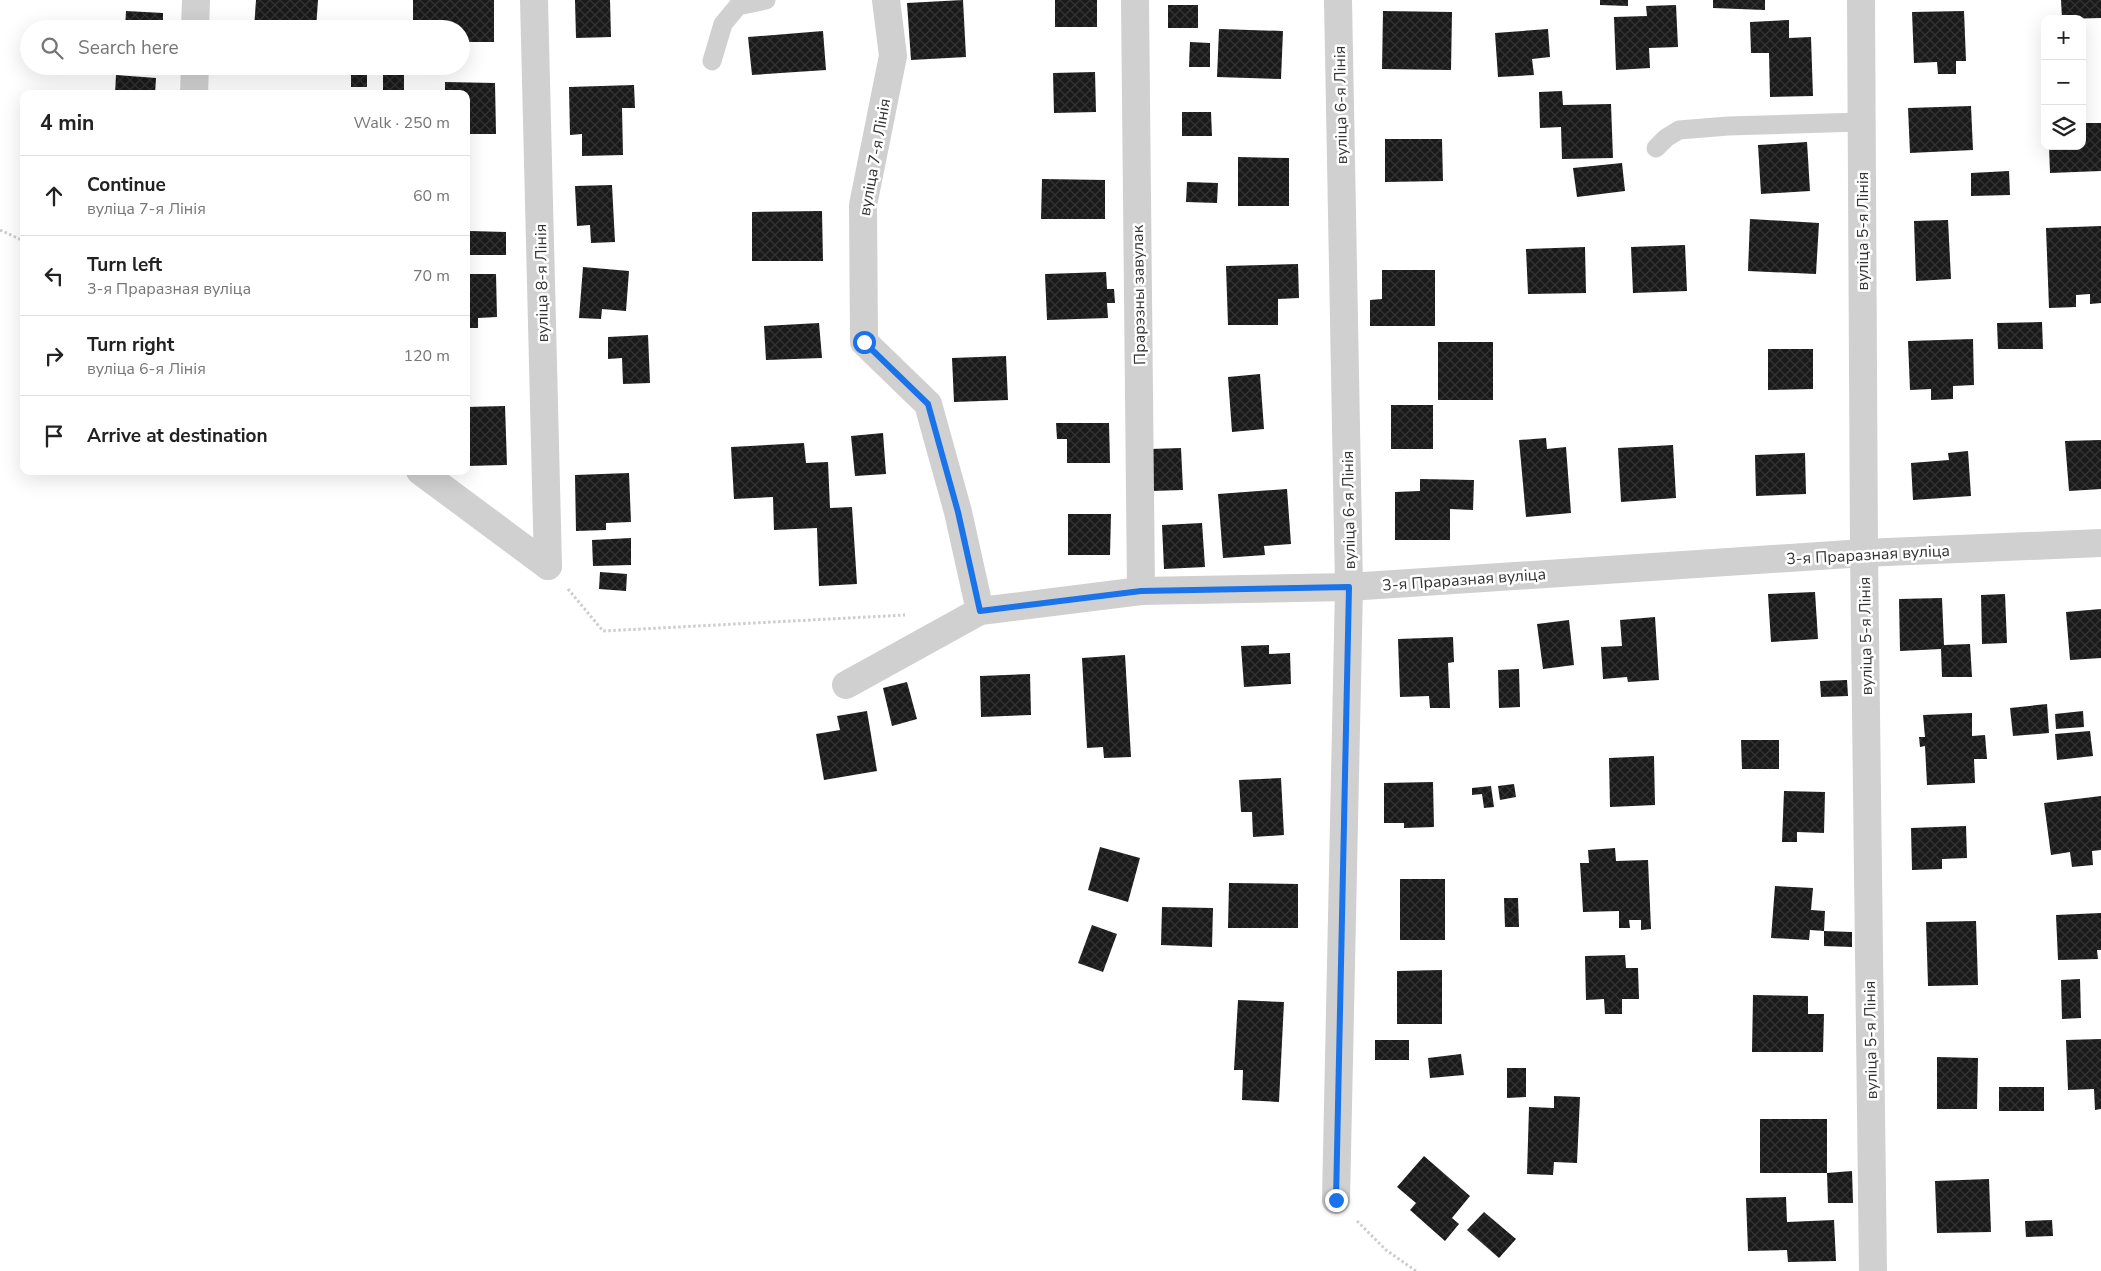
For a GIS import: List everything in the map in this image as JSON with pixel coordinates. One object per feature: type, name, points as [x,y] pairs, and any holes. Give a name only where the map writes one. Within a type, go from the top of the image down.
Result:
[{"type":"street","points":[[195,20],[196,0]]},
{"type":"street","name":"вуліца 8-я Лінія","points":[[534,0],[548,566]]},
{"type":"street","name":"вуліца 7-я Лінія","points":[[886,0],[893,56],[862,205],[864,342],[928,404],[958,512],[980,611]]},
{"type":"street","name":"Прарэзны завулак","points":[[1135,0],[1141,591]]},
{"type":"street","name":"вуліца 6-я Лінія","points":[[1336,1200],[1349,587],[1338,0]]},
{"type":"street","name":"вуліца 5-я Лінія","points":[[1861,0],[1864,553],[1873,1271]]},
{"type":"street","points":[[194,90],[195,75]]},
{"type":"street","points":[[425,475],[548,566]]},
{"type":"street","name":"3-я Праразная вуліца","points":[[846,685],[980,611],[1141,591],[1349,587],[1864,553],[2101,543]]},
{"type":"lane","points":[[712,61],[723,24],[738,6],[766,0]]},
{"type":"lane","points":[[1656,148],[1666,138],[1679,130],[1728,126],[1862,122]]},
{"type":"path","points":[[0,230],[20,239]]},
{"type":"path","points":[[548,566],[603,631],[911,614]]},
{"type":"path","points":[[1336,1200],[1386,1250],[1416,1271]]},
{"type":"building","points":[[256,0],[318,0],[317,20],[255,20]]},
{"type":"building","points":[[413,0],[494,0],[494,42],[470,42],[470,20],[413,20]]},
{"type":"building","points":[[575,0],[610,0],[611,37],[576,38]]},
{"type":"building","points":[[963,0],[966,57],[911,60],[907,3]]},
{"type":"building","points":[[1055,0],[1097,0],[1097,27],[1055,27]]},
{"type":"building","points":[[1600,0],[1628,0],[1628,6],[1600,5]]},
{"type":"building","points":[[1713,0],[1765,0],[1765,10],[1713,8]]},
{"type":"building","points":[[2061,0],[2101,0],[2101,18],[2086,18],[2086,15],[2062,15]]},
{"type":"building","points":[[1168,5],[1198,5],[1198,28],[1168,28]]},
{"type":"building","points":[[1676,5],[1678,47],[1649,48],[1650,68],[1616,70],[1614,17],[1647,16],[1646,6]]},
{"type":"building","points":[[126,11],[163,13],[163,20],[126,20]]},
{"type":"building","points":[[1383,11],[1452,12],[1451,70],[1382,69]]},
{"type":"building","points":[[1964,11],[1966,61],[1956,61],[1956,74],[1938,74],[1937,62],[1914,63],[1912,12]]},
{"type":"building","points":[[1789,20],[1789,38],[1811,37],[1813,96],[1770,97],[1769,53],[1751,53],[1750,22]]},
{"type":"building","points":[[1219,29],[1283,31],[1281,79],[1217,77]]},
{"type":"building","points":[[1548,29],[1550,57],[1532,59],[1534,75],[1498,77],[1495,33]]},
{"type":"building","points":[[823,31],[826,70],[752,75],[748,37]]},
{"type":"building","points":[[1190,42],[1210,43],[1210,67],[1189,67]]},
{"type":"building","points":[[1095,72],[1096,112],[1054,113],[1053,73]]},
{"type":"building","points":[[116,75],[156,78],[155,90],[115,90]]},
{"type":"building","points":[[351,75],[367,75],[367,87],[351,87]]},
{"type":"building","points":[[383,75],[404,75],[404,90],[383,90]]},
{"type":"building","points":[[445,82],[495,83],[496,134],[470,134],[470,90],[445,90]]},
{"type":"building","points":[[634,85],[635,108],[622,108],[623,155],[582,156],[582,134],[570,135],[569,87]]},
{"type":"building","points":[[1562,91],[1563,105],[1611,104],[1613,158],[1562,159],[1561,127],[1540,128],[1539,92]]},
{"type":"building","points":[[1971,106],[1973,150],[1910,153],[1908,108]]},
{"type":"building","points":[[1182,112],[1211,112],[1212,136],[1182,136]]},
{"type":"building","points":[[2086,123],[2101,123],[2101,171],[2050,173],[2049,150],[2086,150]]},
{"type":"building","points":[[1385,139],[1442,139],[1443,181],[1385,182]]},
{"type":"building","points":[[1807,142],[1810,191],[1761,194],[1758,145]]},
{"type":"building","points":[[1238,157],[1289,158],[1289,206],[1238,206]]},
{"type":"building","points":[[1622,163],[1625,191],[1577,197],[1573,168]]},
{"type":"building","points":[[2009,171],[2010,195],[1971,196],[1971,173]]},
{"type":"building","points":[[1042,179],[1105,180],[1105,219],[1041,219]]},
{"type":"building","points":[[1187,182],[1218,183],[1217,203],[1186,202]]},
{"type":"building","points":[[612,185],[615,242],[591,243],[590,225],[577,226],[575,186]]},
{"type":"building","points":[[822,211],[823,261],[752,261],[752,212]]},
{"type":"building","points":[[1750,219],[1819,223],[1816,274],[1748,271]]},
{"type":"building","points":[[1948,220],[1951,279],[1916,281],[1914,221]]},
{"type":"building","points":[[2101,226],[2101,303],[2090,304],[2090,294],[2076,295],[2076,307],[2049,308],[2046,228]]},
{"type":"building","points":[[470,231],[506,232],[506,255],[470,255]]},
{"type":"building","points":[[1685,245],[1687,291],[1633,293],[1631,247]]},
{"type":"building","points":[[1585,247],[1586,293],[1528,294],[1526,249]]},
{"type":"building","points":[[1298,264],[1299,298],[1278,299],[1278,325],[1228,325],[1226,266]]},
{"type":"building","points":[[583,267],[629,271],[626,311],[602,309],[601,319],[579,318]]},
{"type":"building","points":[[1382,270],[1435,270],[1435,326],[1370,326],[1370,300],[1382,299]]},
{"type":"building","points":[[1106,272],[1107,289],[1114,289],[1115,303],[1107,303],[1108,318],[1047,320],[1045,274]]},
{"type":"building","points":[[470,274],[496,274],[497,317],[478,318],[478,328],[470,328]]},
{"type":"building","points":[[2042,322],[2043,349],[1998,349],[1997,323]]},
{"type":"building","points":[[819,323],[822,358],[766,360],[764,326]]},
{"type":"building","points":[[648,335],[650,383],[623,384],[622,358],[608,359],[608,337]]},
{"type":"building","points":[[1973,339],[1974,385],[1953,386],[1953,399],[1931,400],[1931,389],[1910,390],[1908,341]]},
{"type":"building","points":[[1438,342],[1493,342],[1493,400],[1438,400]]},
{"type":"building","points":[[1768,349],[1813,349],[1813,389],[1768,390]]},
{"type":"building","points":[[1006,356],[1008,400],[954,402],[952,358]]},
{"type":"building","points":[[1260,374],[1264,429],[1232,432],[1228,377]]},
{"type":"building","points":[[1391,405],[1433,405],[1433,449],[1391,449]]},
{"type":"building","points":[[505,406],[507,465],[470,466],[470,407]]},
{"type":"building","points":[[1056,423],[1109,423],[1110,463],[1067,463],[1067,439],[1057,439]]},
{"type":"building","points":[[883,433],[886,474],[855,476],[851,436]]},
{"type":"building","points":[[1546,438],[1547,449],[1566,447],[1571,513],[1526,517],[1519,440]]},
{"type":"building","points":[[2101,440],[2101,489],[2069,491],[2065,441]]},
{"type":"building","points":[[804,443],[806,463],[828,462],[830,508],[852,507],[857,584],[819,586],[817,528],[774,530],[773,497],[734,499],[731,447]]},
{"type":"building","points":[[1673,445],[1676,498],[1621,502],[1618,448]]},
{"type":"building","points":[[1181,448],[1183,490],[1151,491],[1150,449]]},
{"type":"building","points":[[1968,451],[1971,496],[1913,500],[1911,463],[1949,460],[1948,453]]},
{"type":"building","points":[[1805,453],[1806,494],[1756,496],[1755,455]]},
{"type":"building","points":[[629,473],[631,522],[606,523],[606,530],[576,531],[575,475]]},
{"type":"building","points":[[1420,479],[1474,480],[1473,510],[1450,509],[1450,540],[1395,540],[1395,492],[1420,491]]},
{"type":"building","points":[[1287,489],[1291,544],[1264,546],[1265,555],[1223,558],[1218,494]]},
{"type":"building","points":[[1068,514],[1111,514],[1110,555],[1068,555]]},
{"type":"building","points":[[1202,523],[1205,567],[1164,569],[1162,525]]},
{"type":"building","points":[[631,538],[631,565],[593,566],[592,540]]},
{"type":"building","points":[[600,572],[627,574],[626,591],[599,589]]},
{"type":"building","points":[[1815,592],[1818,639],[1771,642],[1768,594]]},
{"type":"building","points":[[2005,594],[2007,643],[1982,644],[1981,595]]},
{"type":"building","points":[[1942,598],[1944,645],[1970,644],[1972,677],[1942,677],[1941,649],[1900,651],[1899,599]]},
{"type":"building","points":[[2101,609],[2101,658],[2070,660],[2066,612]]},
{"type":"building","points":[[1655,617],[1659,680],[1628,682],[1627,677],[1603,679],[1601,647],[1622,646],[1620,620]]},
{"type":"building","points":[[1569,620],[1574,665],[1543,669],[1537,624]]},
{"type":"building","points":[[1453,637],[1454,662],[1448,663],[1450,708],[1430,708],[1429,696],[1400,697],[1398,639]]},
{"type":"building","points":[[1269,645],[1269,654],[1290,653],[1291,684],[1244,687],[1241,646]]},
{"type":"building","points":[[1125,655],[1131,757],[1104,758],[1103,747],[1087,748],[1082,658]]},
{"type":"building","points":[[1519,669],[1520,707],[1499,708],[1498,670]]},
{"type":"building","points":[[1030,674],[1031,715],[981,717],[980,676]]},
{"type":"building","points":[[1847,680],[1848,696],[1821,697],[1820,681]]},
{"type":"building","points":[[907,682],[917,719],[892,726],[883,688]]},
{"type":"building","points":[[2047,704],[2049,733],[2013,736],[2010,708]]},
{"type":"building","points":[[867,711],[877,771],[824,780],[816,734],[840,730],[837,716]]},
{"type":"building","points":[[2083,711],[2084,727],[2056,729],[2055,714]]},
{"type":"building","points":[[1972,713],[1972,736],[1985,735],[1987,759],[1974,759],[1975,783],[1927,785],[1925,746],[1920,747],[1919,737],[1925,737],[1923,715]]},
{"type":"building","points":[[2090,731],[2093,756],[2057,760],[2055,734]]},
{"type":"building","points":[[1741,740],[1779,740],[1779,769],[1742,769]]},
{"type":"building","points":[[1654,756],[1655,805],[1610,807],[1609,758]]},
{"type":"building","points":[[1281,778],[1284,835],[1253,837],[1252,812],[1241,812],[1239,780]]},
{"type":"building","points":[[1433,782],[1434,827],[1404,828],[1404,823],[1384,823],[1384,783]]},
{"type":"building","points":[[1514,784],[1516,797],[1500,800],[1498,786]]},
{"type":"building","points":[[1491,786],[1494,807],[1484,808],[1482,794],[1472,795],[1472,788]]},
{"type":"building","points":[[1784,791],[1825,792],[1824,833],[1797,832],[1797,842],[1782,842]]},
{"type":"building","points":[[2101,796],[2101,850],[2092,851],[2093,865],[2072,867],[2070,852],[2051,855],[2044,803]]},
{"type":"building","points":[[1966,826],[1967,858],[1942,859],[1942,869],[1912,870],[1911,828]]},
{"type":"building","points":[[1100,847],[1140,858],[1128,902],[1088,890]]},
{"type":"building","points":[[1615,848],[1616,861],[1648,860],[1651,929],[1641,930],[1641,920],[1629,920],[1630,928],[1619,928],[1619,911],[1583,912],[1580,863],[1589,863],[1588,850]]},
{"type":"building","points":[[1400,879],[1445,879],[1445,940],[1400,940]]},
{"type":"building","points":[[1229,883],[1298,884],[1298,928],[1228,928]]},
{"type":"building","points":[[1775,886],[1813,888],[1811,910],[1825,911],[1824,931],[1810,930],[1809,940],[1771,938]]},
{"type":"building","points":[[1504,898],[1518,898],[1519,927],[1505,927]]},
{"type":"building","points":[[1162,907],[1213,908],[1212,947],[1161,945]]},
{"type":"building","points":[[2101,913],[2101,950],[2097,950],[2098,959],[2058,960],[2056,915]]},
{"type":"building","points":[[1976,921],[1978,985],[1928,986],[1926,922]]},
{"type":"building","points":[[1092,925],[1117,934],[1103,972],[1078,963]]},
{"type":"building","points":[[1824,931],[1852,932],[1852,947],[1824,946]]},
{"type":"building","points":[[1625,955],[1626,968],[1638,968],[1639,999],[1622,999],[1622,1014],[1605,1014],[1604,999],[1586,1000],[1585,956]]},
{"type":"building","points":[[1442,970],[1442,1024],[1397,1024],[1397,971]]},
{"type":"building","points":[[2080,979],[2081,1018],[2062,1019],[2061,980]]},
{"type":"building","points":[[1753,995],[1808,996],[1808,1014],[1824,1014],[1823,1052],[1752,1052]]},
{"type":"building","points":[[1238,1000],[1284,1002],[1279,1102],[1242,1100],[1243,1070],[1234,1070]]},
{"type":"building","points":[[2101,1039],[2101,1109],[2095,1110],[2094,1089],[2068,1090],[2066,1040]]},
{"type":"building","points":[[1375,1040],[1409,1040],[1409,1060],[1375,1060]]},
{"type":"building","points":[[1461,1054],[1464,1075],[1430,1078],[1428,1058]]},
{"type":"building","points":[[1937,1057],[1978,1058],[1977,1109],[1937,1109]]},
{"type":"building","points":[[1507,1068],[1526,1068],[1526,1097],[1507,1098]]},
{"type":"building","points":[[1999,1087],[2044,1087],[2044,1111],[1999,1111]]},
{"type":"building","points":[[1554,1096],[1580,1097],[1577,1163],[1554,1162],[1553,1175],[1527,1174],[1529,1107],[1554,1108]]},
{"type":"building","points":[[1760,1119],[1827,1119],[1827,1173],[1760,1173]]},
{"type":"building","points":[[1424,1156],[1470,1196],[1452,1218],[1459,1224],[1445,1241],[1410,1210],[1416,1203],[1397,1187]]},
{"type":"building","points":[[1852,1171],[1853,1203],[1828,1203],[1827,1173]]},
{"type":"building","points":[[1989,1179],[1991,1232],[1937,1233],[1935,1181]]},
{"type":"building","points":[[1786,1197],[1787,1222],[1834,1220],[1836,1261],[1788,1262],[1787,1250],[1748,1251],[1746,1198]]},
{"type":"building","points":[[1484,1212],[1516,1239],[1499,1258],[1467,1230]]},
{"type":"building","points":[[2052,1220],[2053,1236],[2026,1237],[2025,1221]]},
{"type":"route","points":[[864,342],[928,404],[958,512],[980,611],[1141,591],[1349,587],[1336,1200]]}]
